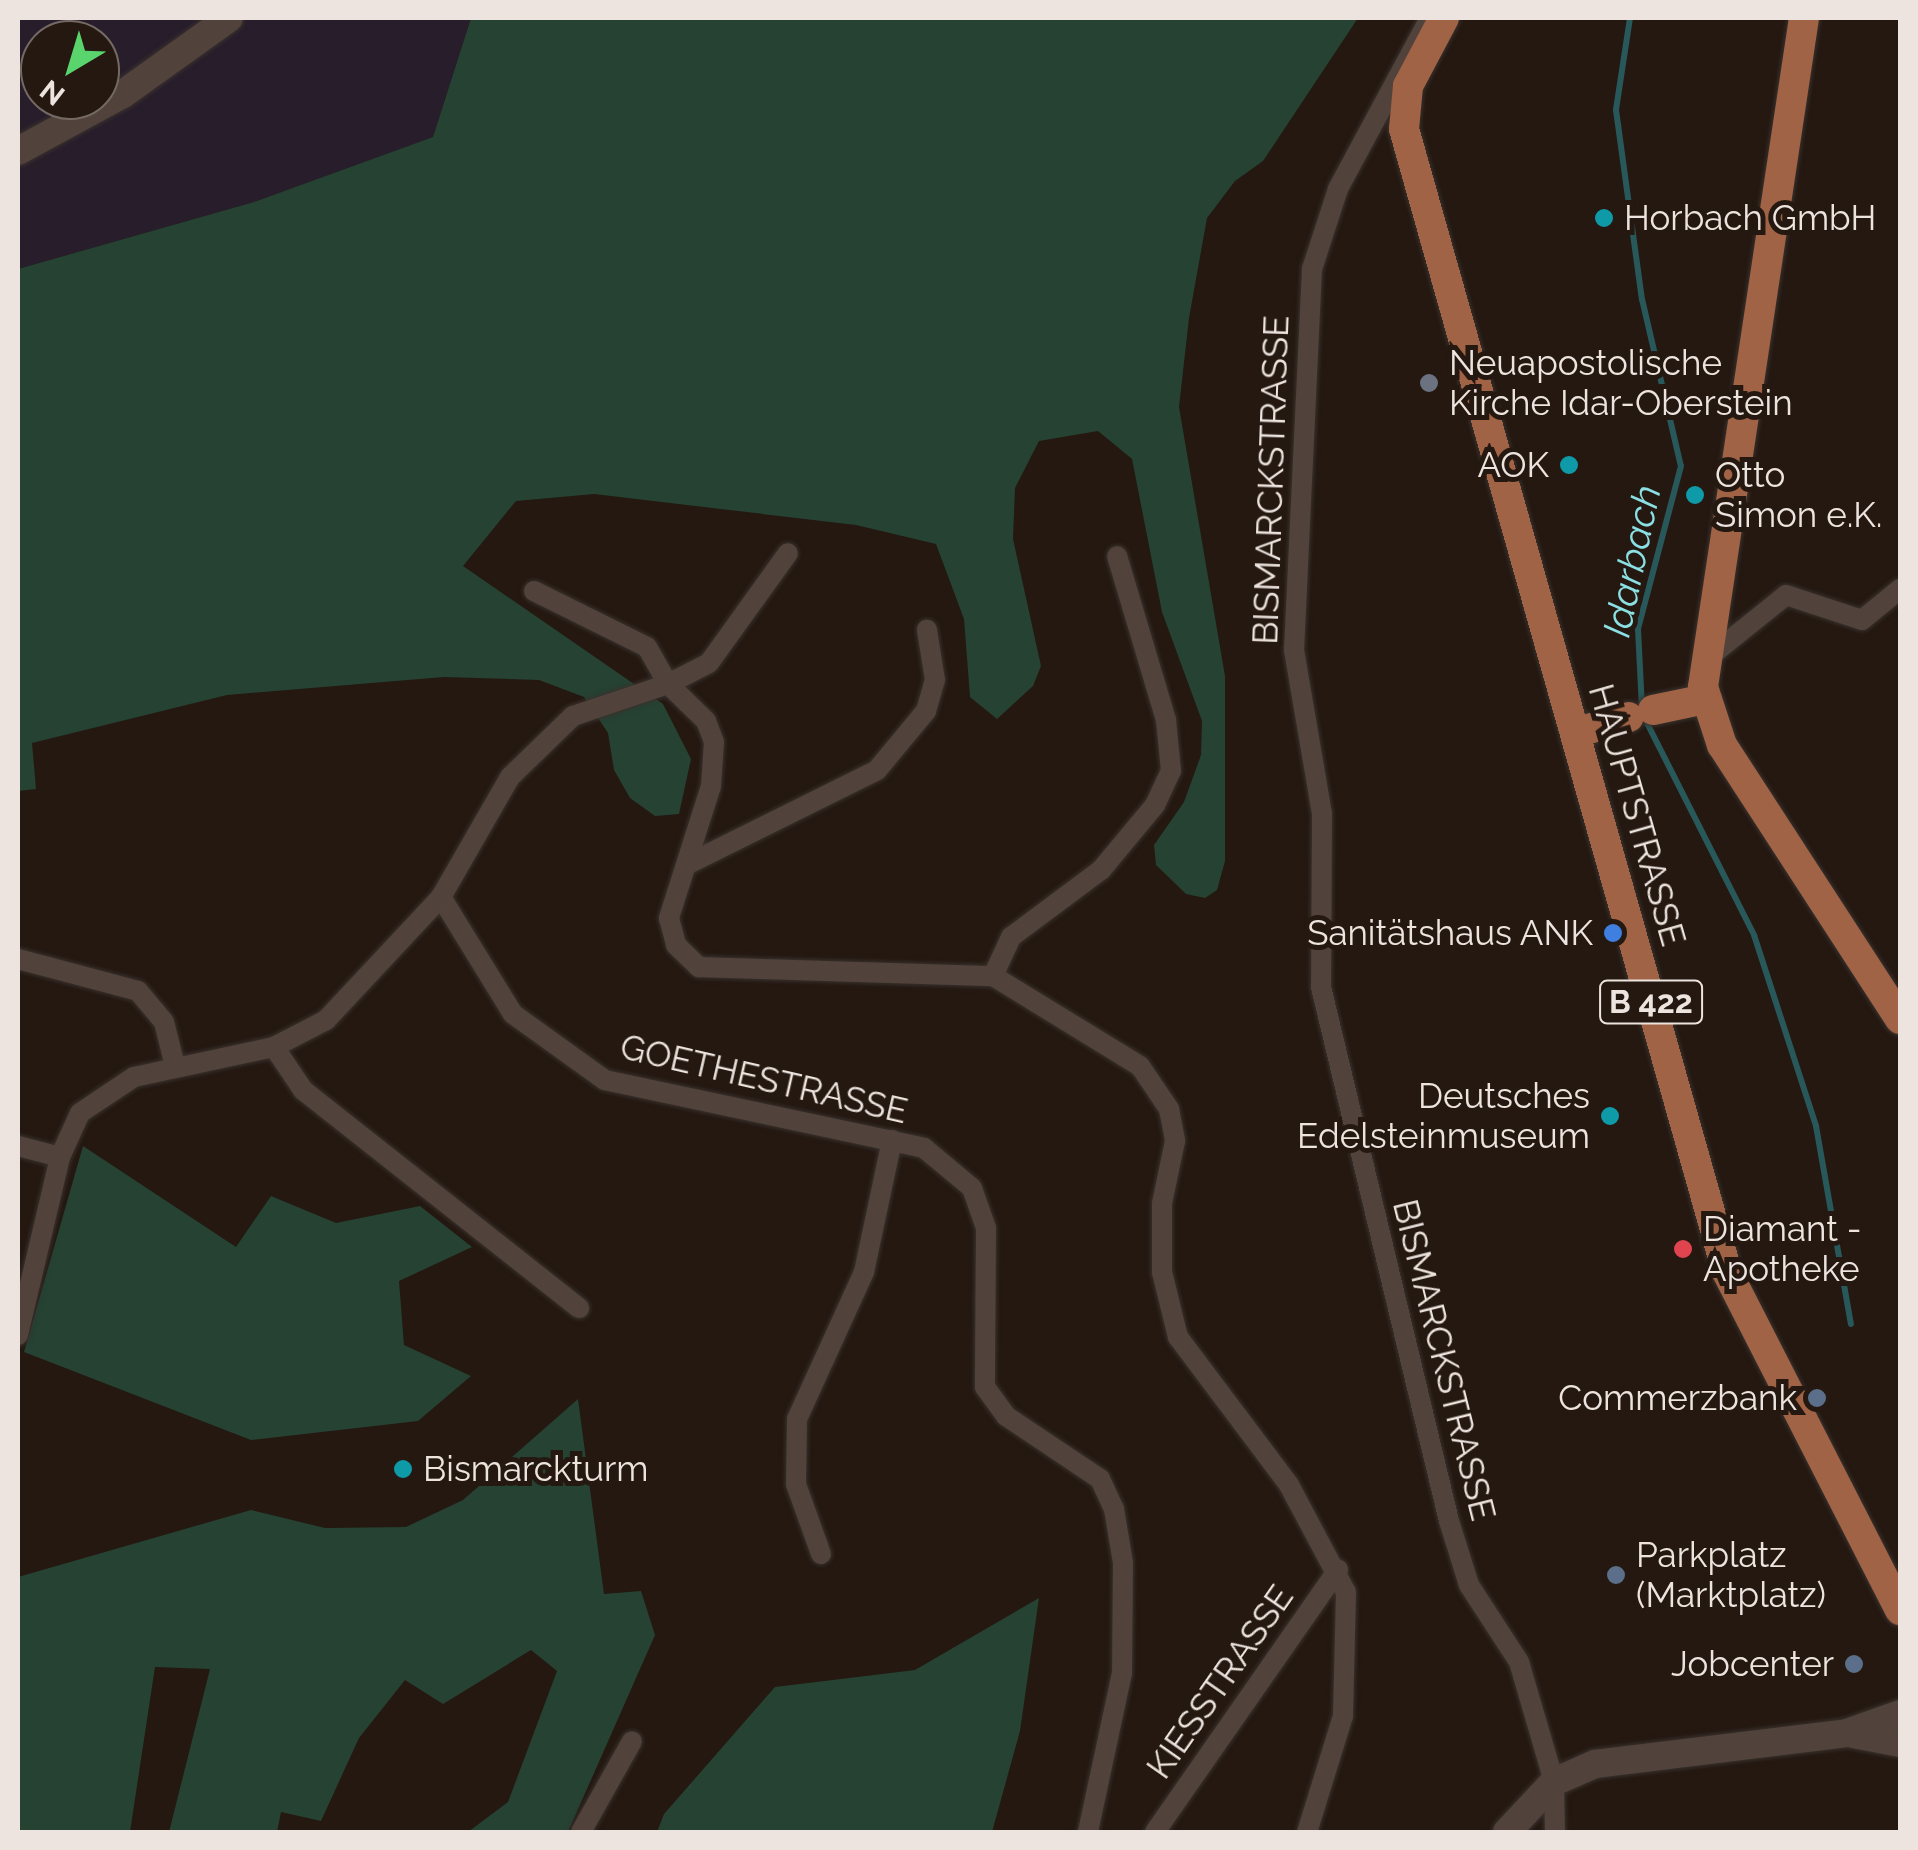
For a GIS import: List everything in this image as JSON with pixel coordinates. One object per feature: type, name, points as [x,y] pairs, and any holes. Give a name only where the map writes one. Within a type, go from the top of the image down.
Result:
[{"type":"main road","name":"HAUPTSTRASSE","points":[[1444,18],[1408,86],[1404,129],[1727,1272],[1892,1585],[1900,1610]]},
{"type":"main road","points":[[1804,18],[1704,661],[1704,699],[1722,745],[1900,1019]]},
{"type":"main road","points":[[1575,733],[1704,699]]},
{"type":"street","points":[[18,151],[123,94],[229,18]]},
{"type":"street","name":"BISMARCKSTRASSE","points":[[1430,18],[1338,190],[1312,269],[1294,650],[1322,813],[1321,987],[1449,1521],[1469,1585],[1519,1662],[1554,1782],[1555,1832]]},
{"type":"street","points":[[18,1335],[60,1156],[93,1098],[174,1066],[274,1048],[326,1020],[441,897],[510,777],[551,729],[668,684],[709,663],[788,553]]},
{"type":"street","points":[[993,976],[1011,937],[1100,870],[1155,805],[1171,771],[1166,720],[1117,556]]},
{"type":"street","points":[[1704,661],[1786,594],[1862,620],[1900,589]]},
{"type":"street","points":[[534,591],[646,647],[668,684],[706,720],[714,742],[711,786],[670,918],[676,945],[699,967],[993,976],[1140,1066],[1169,1110],[1175,1140],[1162,1203],[1162,1272],[1178,1337],[1290,1485],[1338,1570],[1352,1620],[1343,1716],[1307,1832]]},
{"type":"street","points":[[688,864],[887,761],[926,711],[935,680],[927,630]]},
{"type":"street","name":"GOETHESTRASSE","points":[[441,897],[514,1014],[605,1080],[892,1140],[941,1158],[980,1206],[986,1387],[1006,1416],[1100,1479],[1114,1509],[1123,1563],[1122,1672],[1088,1832]]},
{"type":"street","points":[[18,959],[138,991],[164,1022],[174,1066]]},
{"type":"street","points":[[274,1048],[304,1090],[579,1308]]},
{"type":"street","points":[[821,1554],[796,1484],[795,1429],[864,1272],[892,1140]]},
{"type":"street","points":[[18,1146],[60,1156]]},
{"type":"street","name":"KIESSTRASSE","points":[[1154,1832],[1338,1570]]},
{"type":"street","points":[[1507,1832],[1554,1782],[1595,1764],[1847,1733],[1900,1714]]},
{"type":"street","points":[[1847,1733],[1900,1743]]},
{"type":"street","points":[[580,1832],[632,1741]]},
{"type":"shaded area","points":[[18,18],[471,18],[433,137],[254,202],[18,269]]},
{"type":"green space","points":[[471,18],[1358,18],[1263,161],[1235,181],[1207,218],[1189,318],[1179,407],[1225,676],[1225,861],[1217,890],[1205,898],[1186,894],[1156,865],[1154,845],[1184,802],[1201,755],[1202,721],[1162,612],[1132,459],[1098,431],[1039,441],[1015,488],[1013,539],[1041,666],[1033,686],[997,719],[970,697],[964,619],[936,544],[856,525],[594,494],[516,501],[463,566],[663,704],[691,759],[679,814],[655,816],[630,798],[614,770],[608,733],[584,697],[539,680],[444,677],[227,695],[32,743],[36,789],[18,791],[18,269],[254,202],[433,137]]},
{"type":"green space","points":[[83,1146],[236,1247],[271,1196],[336,1223],[420,1206],[472,1247],[399,1281],[404,1345],[471,1376],[418,1421],[251,1440],[24,1352]]},
{"type":"green space","points":[[578,1399],[604,1594],[641,1591],[655,1635],[568,1832],[468,1832],[508,1802],[557,1671],[531,1650],[443,1704],[405,1680],[359,1738],[321,1821],[281,1812],[277,1832],[169,1832],[210,1669],[155,1667],[130,1832],[18,1832],[18,1577],[251,1510],[325,1528],[406,1527],[463,1500]]},
{"type":"green space","points":[[1039,1598],[1020,1731],[992,1832],[657,1832],[664,1814],[775,1687],[915,1670]]},
{"type":"waterway","name":"Idarbach","points":[[1630,18],[1616,110],[1642,299],[1681,466],[1638,629],[1642,707]]},
{"type":"waterway","name":"Idarbach","points":[[1645,719],[1754,935],[1816,1126],[1851,1324]]},
{"type":"place","name":"Horbach GmbH","points":[[1604,218]]},
{"type":"place","name":"Neuapostolische Kirche Idar-Oberstein","points":[[1429,383]]},
{"type":"place","name":"AOK","points":[[1569,465]]},
{"type":"place","name":"Otto Simon e.K.","points":[[1695,495]]},
{"type":"place","name":"Sanitätshaus ANK","points":[[1613,933]]},
{"type":"place","name":"Deutsches Edelsteinmuseum","points":[[1610,1116]]},
{"type":"place","name":"Diamant - Apotheke","points":[[1683,1249]]},
{"type":"place","name":"Commerzbank","points":[[1817,1398]]},
{"type":"place","name":"Bismarckturm","points":[[403,1469]]},
{"type":"place","name":"Parkplatz (Marktplatz)","points":[[1616,1575]]},
{"type":"place","name":"Jobcenter","points":[[1854,1664]]}]
